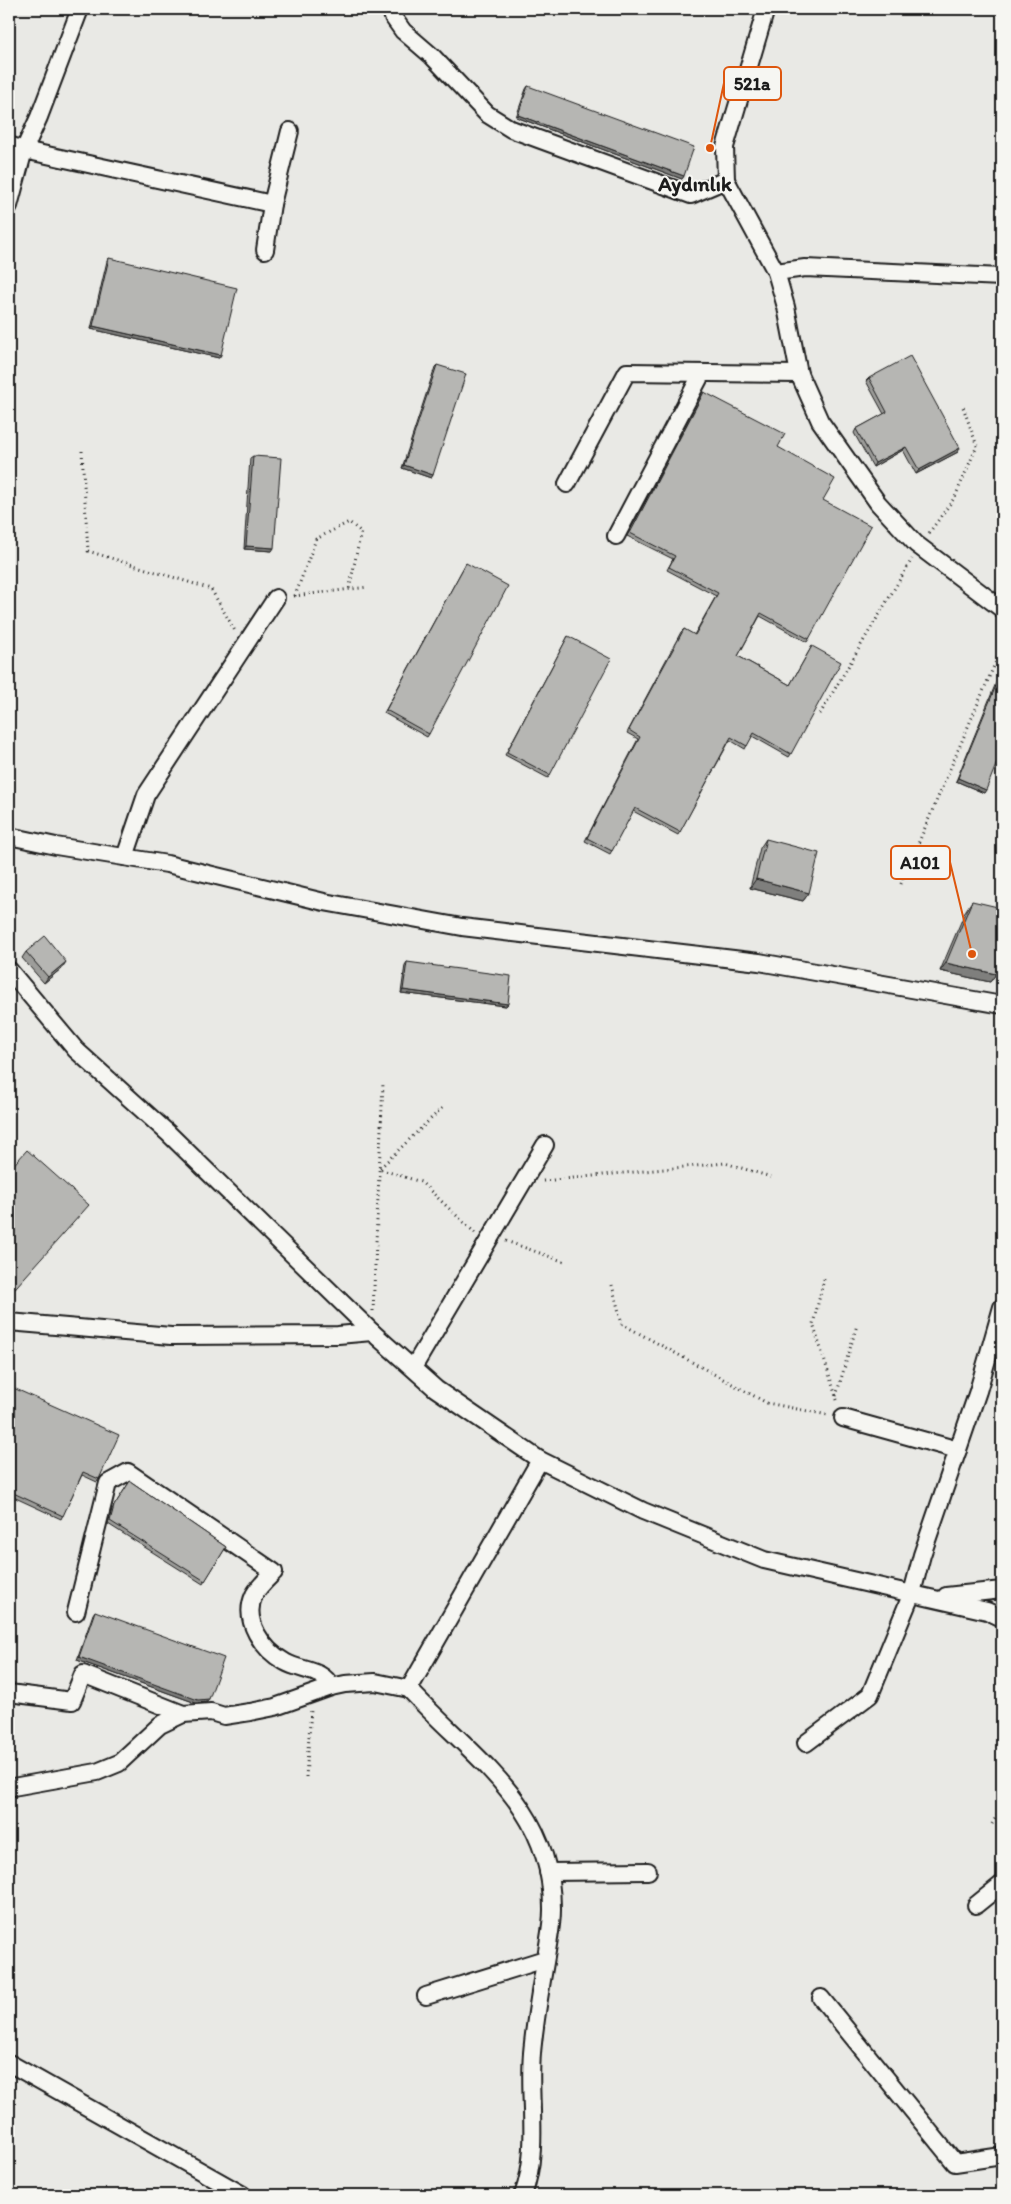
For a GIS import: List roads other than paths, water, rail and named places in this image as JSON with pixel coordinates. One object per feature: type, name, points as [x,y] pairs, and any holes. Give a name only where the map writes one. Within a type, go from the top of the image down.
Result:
[{"type":"street","points":[[9,206],[16,147],[39,117],[80,9]]},
{"type":"street","points":[[390,9],[393,17],[403,30],[432,56],[487,114],[505,126],[691,195],[726,180]]},
{"type":"street","points":[[766,9],[725,147],[726,180],[776,272],[786,308],[799,374],[820,421],[878,503],[920,547],[1002,610]]},
{"type":"street","points":[[265,250],[272,204],[290,131]]},
{"type":"street","points":[[16,147],[272,204]]},
{"type":"street","points":[[776,272],[805,268],[1002,277]]},
{"type":"street","points":[[567,484],[627,372],[799,374]]},
{"type":"street","points":[[616,536],[702,373]]},
{"type":"street","points":[[125,857],[146,795],[276,598]]},
{"type":"street","points":[[9,836],[168,864],[324,902],[462,927],[760,962],[1002,1005]]},
{"type":"street","points":[[9,970],[76,1050],[168,1133],[372,1332],[436,1389],[540,1460],[643,1511],[764,1560],[934,1598],[987,1611],[1002,1618]]},
{"type":"street","points":[[413,1368],[545,1144]]},
{"type":"street","points":[[806,1743],[870,1695],[912,1593],[978,1391],[1002,1307]]},
{"type":"street","points":[[9,1322],[171,1336],[338,1335],[372,1332]]},
{"type":"street","points":[[843,1418],[958,1450]]},
{"type":"street","points":[[409,1689],[540,1460]]},
{"type":"street","points":[[76,1612],[108,1483],[128,1472],[274,1572],[254,1596],[250,1614],[255,1630],[275,1655],[296,1667],[322,1675],[331,1687]]},
{"type":"street","points":[[934,1598],[1002,1590]]},
{"type":"street","points":[[9,1693],[72,1700],[83,1674],[183,1714]]},
{"type":"street","points":[[13,1788],[108,1769],[130,1755],[160,1725],[183,1714],[211,1712],[224,1716],[250,1712],[274,1707],[331,1687],[346,1684],[375,1682],[409,1689],[433,1715],[496,1774],[513,1794],[528,1818],[542,1848],[548,1872],[552,1911],[530,2068],[532,2166],[523,2195]]},
{"type":"street","points":[[548,1872],[648,1871]]},
{"type":"street","points":[[976,1905],[1002,1884]]},
{"type":"street","points":[[426,1996],[546,1958]]},
{"type":"street","points":[[821,1998],[955,2163],[1002,2156]]},
{"type":"street","points":[[9,2063],[243,2195]]},
{"type":"place","name":"521a","points":[[710,148]]},
{"type":"place","name":"A101","points":[[972,954]]},
{"type":"district","name":"Aydınlık","points":[[695,183]]}]
